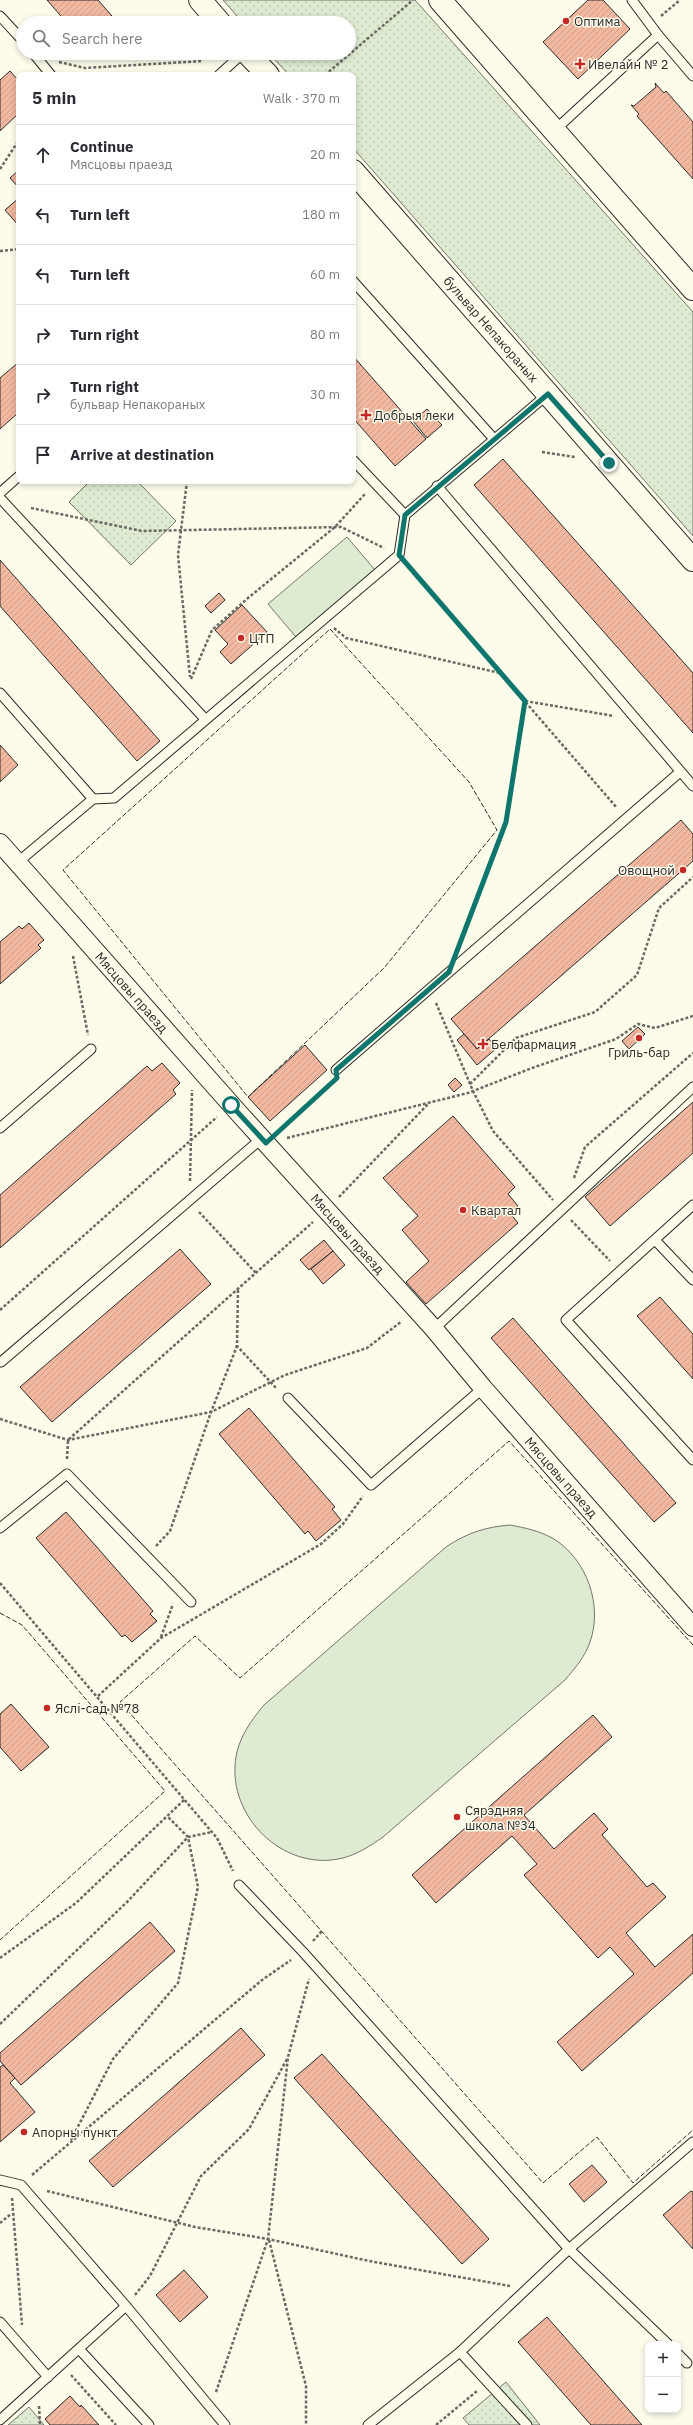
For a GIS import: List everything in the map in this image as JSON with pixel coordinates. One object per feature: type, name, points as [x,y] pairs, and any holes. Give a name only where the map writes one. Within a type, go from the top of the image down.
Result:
[{"type":"main road","points":[[200,0],[214,16]]},
{"type":"main road","points":[[440,0],[693,290]]},
{"type":"main road","points":[[254,60],[265,72]]},
{"type":"main road","name":"бульвар Непакораных","points":[[356,174],[693,560]]},
{"type":"street","name":"Мясцовы праезд","points":[[0,843],[231,1105],[417,1309],[483,1388],[690,1617]]},
{"type":"lane","points":[[632,0],[650,26],[693,76]]},
{"type":"lane","points":[[0,15],[16,33]]},
{"type":"lane","points":[[555,130],[658,35]]},
{"type":"lane","points":[[39,60],[49,72]]},
{"type":"lane","points":[[222,72],[235,60]]},
{"type":"lane","points":[[356,284],[494,439]]},
{"type":"lane","points":[[18,862],[93,799],[114,798],[399,555],[405,515],[437,486],[548,394]]},
{"type":"lane","points":[[356,463],[405,515]]},
{"type":"lane","points":[[0,493],[16,479]]},
{"type":"lane","points":[[437,486],[693,786]]},
{"type":"lane","points":[[2,500],[205,719]]},
{"type":"lane","points":[[0,693],[93,799]]},
{"type":"lane","points":[[336,1070],[680,772]]},
{"type":"lane","points":[[0,1128],[91,1049]]},
{"type":"lane","points":[[434,1329],[693,1087]]},
{"type":"lane","points":[[1,1362],[188,1200],[264,1141]]},
{"type":"lane","points":[[693,1205],[566,1320],[693,1460]]},
{"type":"lane","points":[[656,1240],[693,1280]]},
{"type":"lane","points":[[288,1398],[371,1485],[483,1388]]},
{"type":"lane","points":[[0,1528],[67,1474],[191,1602]]},
{"type":"lane","points":[[239,1885],[303,1952],[569,2249],[665,2341]]},
{"type":"lane","points":[[368,2425],[460,2352],[569,2249],[693,2142]]},
{"type":"lane","points":[[0,2180],[21,2185],[126,2306],[225,2425]]},
{"type":"lane","points":[[0,2420],[126,2306]]},
{"type":"lane","points":[[0,2322],[48,2377]]},
{"type":"lane","points":[[79,2349],[149,2425]]},
{"type":"lane","points":[[460,2352],[527,2425]]},
{"type":"lane","points":[[681,2357],[687,2363]]},
{"type":"path","points":[[356,48],[413,0]]},
{"type":"path","points":[[650,26],[680,0]]},
{"type":"path","points":[[56,60],[85,68],[203,61]]},
{"type":"path","points":[[328,72],[342,60]]},
{"type":"path","points":[[0,169],[16,145]]},
{"type":"path","points":[[0,251],[16,249]]},
{"type":"path","points":[[187,484],[178,554],[193,706]]},
{"type":"path","points":[[190,678],[212,630],[248,598],[336,527],[375,484]]},
{"type":"path","points":[[2,500],[142,531],[181,532],[341,527],[399,555],[626,819]]},
{"type":"path","points":[[323,619],[346,638],[501,674]]},
{"type":"path","points":[[525,701],[636,719]]},
{"type":"path","points":[[461,942],[506,822],[525,701]]},
{"type":"path","points":[[470,1084],[516,1038],[595,1012],[637,975],[659,908],[693,877]]},
{"type":"path","points":[[72,953],[91,1049]]},
{"type":"path","points":[[430,988],[473,1091],[493,1131],[561,1210],[620,1272]]},
{"type":"path","points":[[264,1141],[430,1103],[473,1091],[532,1068],[616,1039],[638,1024],[655,1028],[693,1016]]},
{"type":"path","points":[[561,1210],[585,1148],[693,1053]]},
{"type":"path","points":[[192,1061],[192,1140],[188,1200],[256,1273]]},
{"type":"path","points":[[264,1141],[337,1078],[336,1070]]},
{"type":"path","points":[[67,1474],[68,1440],[327,1210],[430,1103]]},
{"type":"path","points":[[0,1310],[231,1105]]},
{"type":"path","points":[[147,1556],[170,1530],[211,1412],[236,1346],[238,1289]]},
{"type":"path","points":[[0,1419],[68,1440],[211,1412],[285,1374],[367,1348],[417,1309]]},
{"type":"path","points":[[236,1346],[270,1382],[288,1398]]},
{"type":"path","points":[[98,1696],[161,1638],[320,1544],[343,1524],[371,1485]]},
{"type":"path","points":[[0,1583],[98,1696],[217,1838],[239,1885]]},
{"type":"path","points":[[161,1638],[178,1589]]},
{"type":"path","points":[[0,1958],[76,1903],[168,1817],[184,1799]]},
{"type":"path","points":[[70,2143],[113,2059],[178,1983],[198,1887],[188,1837],[168,1817]]},
{"type":"path","points":[[0,2024],[128,1902],[188,1837],[212,1832]]},
{"type":"path","points":[[25,2350],[12,2213],[12,2196],[21,2185],[262,1980],[303,1952],[322,1931]]},
{"type":"path","points":[[211,2407],[268,2239],[288,2057],[313,1964]]},
{"type":"path","points":[[126,2306],[150,2276],[201,2176],[249,2129],[288,2057]]},
{"type":"path","points":[[21,2185],[178,2222],[268,2239],[369,2261],[527,2289]]},
{"type":"path","points":[[0,2223],[12,2213]]},
{"type":"path","points":[[268,2239],[306,2386],[306,2425]]},
{"type":"path","points":[[62,2365],[116,2425]]},
{"type":"path","points":[[436,2425],[488,2381]]},
{"type":"green space","points":[[223,0],[415,0],[693,312],[693,536],[356,151],[356,72],[286,72],[275,60],[356,60],[356,16],[237,16]]},
{"type":"green space","points":[[87,484],[140,484],[176,521],[131,565],[69,502]]},
{"type":"green space","points":[[347,537],[375,570],[296,637],[268,604]]},
{"type":"green space","points":[[510,1525],[533,1530],[554,1539],[566,1548],[583,1571],[589,1584],[593,1599],[594,1628],[590,1642],[583,1657],[565,1680],[383,1837],[364,1849],[343,1858],[322,1860],[302,1857],[283,1850],[267,1838],[253,1823],[243,1806],[236,1787],[236,1757],[244,1733],[248,1726],[264,1705],[446,1547],[461,1538],[476,1532],[492,1527]]},
{"type":"green space","points":[[506,2382],[540,2425],[469,2425],[463,2418]]},
{"type":"green space","points":[[29,2407],[44,2425],[8,2425]]},
{"type":"building","points":[[47,0],[98,0],[112,16],[61,16]]},
{"type":"building","points":[[588,0],[603,0],[630,29],[578,79],[543,42]]},
{"type":"building","points":[[10,71],[16,78],[16,116],[0,131],[0,80]]},
{"type":"building","points":[[655,83],[664,93],[666,91],[693,122],[693,179],[637,116],[639,114],[631,105],[634,106],[656,87]]},
{"type":"building","points":[[16,173],[16,185],[10,178]]},
{"type":"building","points":[[16,201],[16,223],[5,210]]},
{"type":"building","points":[[356,359],[426,439],[395,466],[356,421]]},
{"type":"building","points":[[16,365],[16,415],[0,429],[0,378]]},
{"type":"building","points":[[427,409],[442,425],[427,438],[413,421]]},
{"type":"building","points":[[503,459],[693,673],[693,733],[474,485]]},
{"type":"building","points":[[0,560],[160,741],[137,761],[0,606]]},
{"type":"building","points":[[219,593],[225,600],[211,613],[205,606]]},
{"type":"building","name":"ЦТП","points":[[242,605],[267,632],[231,664],[220,652],[228,644],[215,630]]},
{"type":"building","points":[[0,745],[18,765],[0,782]]},
{"type":"building","points":[[681,820],[693,834],[693,861],[477,1049],[451,1019]]},
{"type":"building","points":[[29,923],[44,940],[38,945],[41,948],[0,984],[0,942],[19,926],[22,929]]},
{"type":"building","points":[[638,1027],[645,1034],[629,1049],[622,1041]]},
{"type":"building","points":[[464,1034],[477,1049],[489,1039],[497,1048],[477,1065],[457,1040]]},
{"type":"building","points":[[305,1045],[327,1070],[270,1121],[248,1097]]},
{"type":"building","points":[[162,1063],[180,1083],[173,1090],[176,1094],[0,1248],[0,1195],[147,1066],[152,1071]]},
{"type":"building","points":[[455,1078],[462,1085],[454,1092],[448,1085]]},
{"type":"building","points":[[693,1102],[693,1153],[610,1226],[585,1197]]},
{"type":"building","name":"Квартал","points":[[453,1116],[515,1187],[508,1194],[518,1206],[510,1213],[518,1223],[426,1304],[406,1282],[429,1261],[402,1230],[418,1216],[383,1178]]},
{"type":"building","points":[[324,1240],[333,1251],[309,1270],[300,1260]]},
{"type":"building","points":[[180,1249],[211,1284],[52,1422],[20,1387]]},
{"type":"building","points":[[333,1251],[345,1265],[323,1284],[311,1269]]},
{"type":"building","points":[[660,1297],[693,1334],[693,1379],[637,1316]]},
{"type":"building","points":[[513,1318],[676,1503],[654,1522],[491,1338]]},
{"type":"building","points":[[249,1408],[335,1507],[332,1509],[341,1520],[316,1541],[308,1531],[305,1534],[219,1434]]},
{"type":"building","points":[[66,1512],[153,1611],[150,1614],[157,1621],[132,1642],[125,1635],[122,1637],[36,1538]]},
{"type":"building","points":[[11,1704],[49,1747],[21,1771],[0,1747],[0,1714]]},
{"type":"building","points":[[593,1715],[612,1737],[524,1815],[554,1849],[594,1813],[608,1829],[602,1835],[647,1887],[653,1883],[666,1897],[626,1933],[655,1967],[693,1934],[693,1973],[582,2071],[557,2042],[634,1974],[610,1947],[598,1958],[524,1875],[537,1864],[512,1836],[436,1903],[412,1875]]},
{"type":"building","points":[[150,1922],[175,1951],[21,2085],[0,2061],[0,2053]]},
{"type":"building","points":[[241,2028],[265,2055],[113,2187],[89,2161]]},
{"type":"building","points":[[322,2054],[489,2239],[462,2264],[294,2078]]},
{"type":"building","points":[[3,2065],[15,2078],[10,2083],[35,2112],[0,2142],[0,2067]]},
{"type":"building","points":[[592,2165],[607,2182],[584,2202],[569,2184]]},
{"type":"building","points":[[691,2191],[693,2192],[693,2249],[663,2215]]},
{"type":"building","points":[[184,2270],[208,2297],[180,2322],[156,2295]]},
{"type":"building","points":[[547,2317],[642,2425],[591,2425],[518,2342]]},
{"type":"building","points":[[70,2396],[80,2407],[81,2405],[99,2425],[50,2425],[45,2419]]},
{"type":"fence","points":[[330,629],[469,782],[497,830],[384,968],[248,1097],[63,870],[330,629]]},
{"type":"fence","points":[[693,1645],[509,1441],[240,1678],[195,1636],[120,1702],[543,2183],[597,2137],[633,2183],[693,2130]]},
{"type":"fence","points":[[0,1613],[22,1625],[165,1791],[0,1940]]},
{"type":"place","name":"Оптима","points":[[566,21]]},
{"type":"place","name":"Ивелайн № 2","points":[[580,64]]},
{"type":"place","name":"Добрыя леки","points":[[366,415]]},
{"type":"place","name":"ЦТП","points":[[241,638]]},
{"type":"place","name":"Овощной","points":[[683,870]]},
{"type":"place","name":"Гриль-бар","points":[[639,1038]]},
{"type":"place","name":"Белфармация","points":[[483,1044]]},
{"type":"place","name":"Квартал","points":[[463,1210]]},
{"type":"place","name":"Яслі-сад №78","points":[[47,1708]]},
{"type":"place","name":"Сярэдняя школа №34","points":[[457,1817]]},
{"type":"place","name":"Апорны пункт","points":[[24,2132]]},
{"type":"route","points":[[231,1105],[266,1143],[337,1078],[336,1070],[449,972],[506,822],[525,701],[399,555],[405,515],[437,486],[548,394],[609,463]]}]
